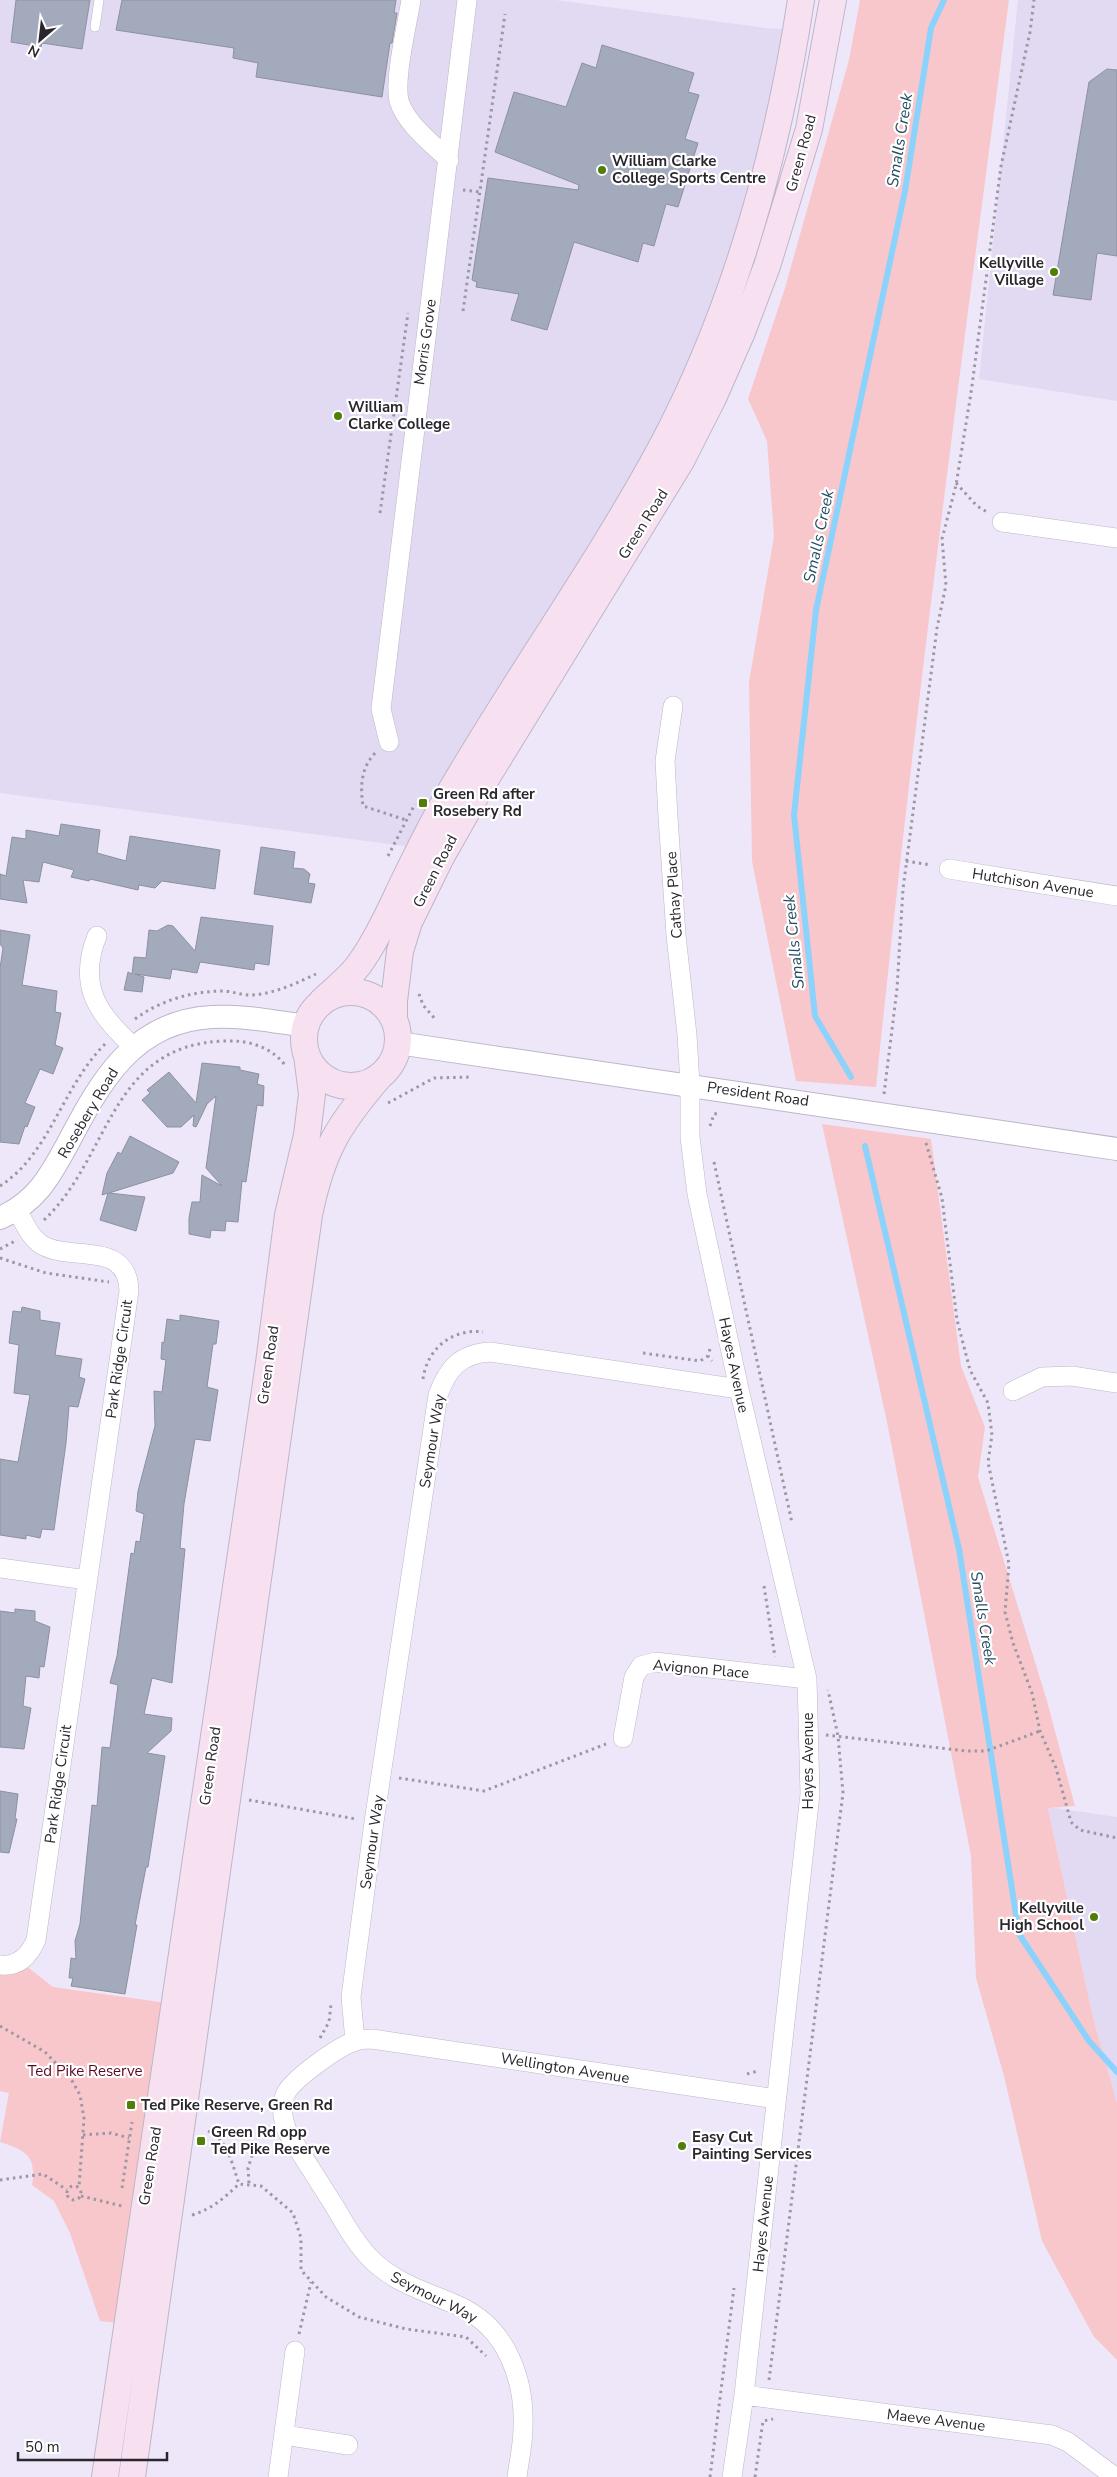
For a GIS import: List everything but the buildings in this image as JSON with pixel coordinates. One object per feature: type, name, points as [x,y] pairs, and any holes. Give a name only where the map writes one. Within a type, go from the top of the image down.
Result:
[{"type":"main road","name":"Green Road","points":[[322,1001],[356,969],[375,941],[420,848],[456,783],[622,516],[660,448],[692,383],[738,266],[762,190],[780,121],[801,0]]},
{"type":"main road","name":"Green Road","points":[[396,1032],[394,1000],[400,951],[409,922],[441,857],[476,795],[681,461],[713,398],[742,332],[770,258],[809,129],[833,0]]},
{"type":"main road","points":[[348,992],[366,994],[384,1004],[396,1032],[394,1060],[380,1076],[370,1082],[346,1086],[331,1081],[316,1070],[298,1064],[306,1026],[314,1010],[322,1001],[333,995],[348,992]]},
{"type":"main road","name":"Green Road","points":[[105,2477],[267,1372],[288,1215],[307,1135],[312,1094],[298,1064]]},
{"type":"main road","name":"Green Road","points":[[132,2477],[309,1215],[317,1176],[331,1142],[352,1108],[380,1076]]},
{"type":"street","points":[[411,0],[399,79],[400,101],[410,120],[449,160]]},
{"type":"street","name":"Morris Grove","points":[[389,742],[381,709],[409,465],[449,160],[467,0]]},
{"type":"street","points":[[1002,522],[1117,538]]},
{"type":"street","name":"Cathay Place","points":[[673,706],[665,761],[666,789],[676,935],[690,1084]]},
{"type":"street","name":"Hutchison Avenue","points":[[949,869],[1117,896]]},
{"type":"street","points":[[97,936],[88,967],[96,1005],[109,1025],[134,1048]]},
{"type":"street","name":"Rosebery Road","points":[[8,1214],[37,1194],[113,1066],[160,1029],[192,1019],[237,1018],[306,1026]]},
{"type":"street","name":"President Road","points":[[396,1032],[690,1084],[1117,1148]]},
{"type":"street","name":"Hayes Avenue","points":[[690,1084],[690,1138],[697,1194],[739,1389],[807,1679],[810,1794],[768,2098],[744,2396],[732,2477]]},
{"type":"street","points":[[8,1214],[29,1231],[40,1244],[49,1248],[112,1258],[128,1277]]},
{"type":"street","name":"Park Ridge Circuit","points":[[0,1965],[20,1961],[32,1949],[36,1940],[129,1291],[128,1277]]},
{"type":"street","name":"Seymour Way","points":[[355,2041],[351,1997],[374,1822],[438,1395],[444,1377],[458,1362],[472,1353],[490,1352],[739,1389]]},
{"type":"street","points":[[1013,1391],[1042,1377],[1072,1376],[1117,1383]]},
{"type":"street","points":[[0,1568],[87,1580]]},
{"type":"street","name":"Avignon Place","points":[[623,1738],[634,1677],[640,1666],[655,1662],[807,1679]]},
{"type":"street","name":"Wellington Avenue","points":[[355,2041],[372,2039],[768,2098]]},
{"type":"street","points":[[282,2109],[285,2095],[292,2084],[319,2063],[355,2041]]},
{"type":"street","name":"Seymour Way","points":[[282,2109],[283,2121],[288,2133],[342,2219],[373,2262],[410,2287],[462,2308],[484,2322],[506,2348],[516,2371],[522,2398],[523,2428],[517,2477]]},
{"type":"street","points":[[278,2477],[295,2352]]},
{"type":"street","name":"Maeve Avenue","points":[[744,2396],[1052,2435],[1068,2442],[1115,2477]]},
{"type":"street","points":[[284,2435],[348,2445]]},
{"type":"lane","points":[[95,27],[99,0]]},
{"type":"path","points":[[885,1091],[898,989],[906,861],[937,628],[946,585],[942,539],[956,482],[971,393],[1001,166],[1030,32],[1034,0]]},
{"type":"path","points":[[463,311],[505,14]]},
{"type":"path","points":[[956,482],[977,506],[1002,522]]},
{"type":"path","points":[[389,742],[374,754],[364,768],[361,788],[363,806],[406,820]]},
{"type":"path","points":[[906,861],[949,869]]},
{"type":"path","points":[[416,988],[423,1005],[436,1020]]},
{"type":"path","points":[[0,1249],[29,1231],[54,1211],[66,1195],[119,1103],[134,1082],[162,1058],[199,1044],[237,1040],[269,1050],[279,1057],[298,1064]]},
{"type":"path","points":[[384,1105],[434,1078],[477,1077]]},
{"type":"path","points":[[926,1143],[942,1198],[957,1320],[970,1370],[988,1403],[992,1435],[988,1462],[1009,1564],[1005,1612],[1013,1643],[1032,1693],[1040,1731],[1056,1768],[1071,1822],[1080,1830],[1117,1838]]},
{"type":"path","points":[[0,1258],[46,1273],[107,1282],[128,1277]]},
{"type":"path","points":[[710,1342],[708,1356],[712,1360],[717,1386]]},
{"type":"path","points":[[763,1582],[778,1676]]},
{"type":"path","points":[[808,1733],[966,1751],[986,1751],[1040,1731]]},
{"type":"path","points":[[381,1776],[484,1791],[623,1738]]},
{"type":"path","points":[[227,1796],[374,1822]]},
{"type":"path","points":[[0,2026],[45,2052],[71,2080],[83,2106],[84,2118],[79,2187],[81,2196]]},
{"type":"path","points":[[761,2067],[758,2071],[761,2074],[768,2098]]},
{"type":"path","points":[[249,2183],[248,2168],[266,2113],[282,2109]]},
{"type":"path","points":[[122,2194],[133,2119]]},
{"type":"path","points":[[208,2131],[216,2135],[225,2145],[239,2184]]},
{"type":"path","points":[[83,2135],[111,2133],[129,2138]]},
{"type":"path","points":[[0,2180],[43,2174],[67,2190]]},
{"type":"path","points":[[188,2216],[205,2212],[219,2204],[239,2184],[249,2183],[261,2186],[293,2213],[301,2238],[301,2270],[326,2297],[359,2317],[406,2329],[466,2337],[490,2360]]},
{"type":"path","points":[[79,2187],[71,2186],[67,2190],[67,2196],[72,2200],[77,2200],[81,2196]]},
{"type":"path","points":[[81,2196],[123,2206],[123,2200]]},
{"type":"path","points":[[710,2477],[736,2280]]},
{"type":"path","points":[[295,2352],[311,2281]]},
{"type":"path","points":[[755,2477],[763,2421],[777,2418]]},
{"type":"shaded area","name":"William Clarke College","points":[[0,0],[555,0],[765,28],[797,30],[717,324],[420,848],[0,793]]},
{"type":"shaded area","name":"Kellyville Village","points":[[1018,0],[1117,0],[1117,401],[979,379]]},
{"type":"shaded area","name":"Kellyville High School","points":[[1048,1807],[1117,1817],[1117,2103],[1093,2018]]},
{"type":"green space","points":[[860,0],[1009,0],[922,679],[876,1087],[796,1081],[752,861],[749,682],[774,536],[767,441],[748,399],[785,288],[849,60]]},
{"type":"green space","points":[[822,1124],[931,1139],[961,1366],[985,1427],[978,1477],[1047,1701],[1075,1806],[1048,1808],[1093,2018],[1117,2103],[1117,2360],[1094,2337],[1042,2241],[1004,2076],[976,1978],[971,1856],[887,1422]]},
{"type":"green space","name":"Ted Pike Reserve","points":[[20,1961],[53,1987],[174,2004],[127,2324],[100,2321],[70,2233],[54,2201],[32,2185],[33,2167],[27,2156],[22,2151],[0,2142],[9,2093],[0,2091],[0,1965]]},
{"type":"waterway","name":"Smalls Creek","points":[[851,1077],[815,1016],[794,815],[816,610],[905,191],[931,28],[944,0]]},
{"type":"waterway","name":"Smalls Creek","points":[[865,1146],[959,1549],[1019,1934],[1089,2041],[1117,2072]]},
{"type":"place","name":"William Clarke College Sports Centre","points":[[602,170]]},
{"type":"place","name":"Kellyville Village","points":[[1054,272]]},
{"type":"place","name":"William Clarke College","points":[[338,416]]},
{"type":"place","name":"Green Rd after Rosebery Rd","points":[[423,803]]},
{"type":"place","name":"Kellyville High School","points":[[1094,1917]]},
{"type":"place","name":"Ted Pike Reserve, Green Rd","points":[[131,2105]]},
{"type":"place","name":"Green Rd opp Ted Pike Reserve","points":[[201,2141]]},
{"type":"place","name":"Easy Cut Painting Services","points":[[682,2146]]}]
